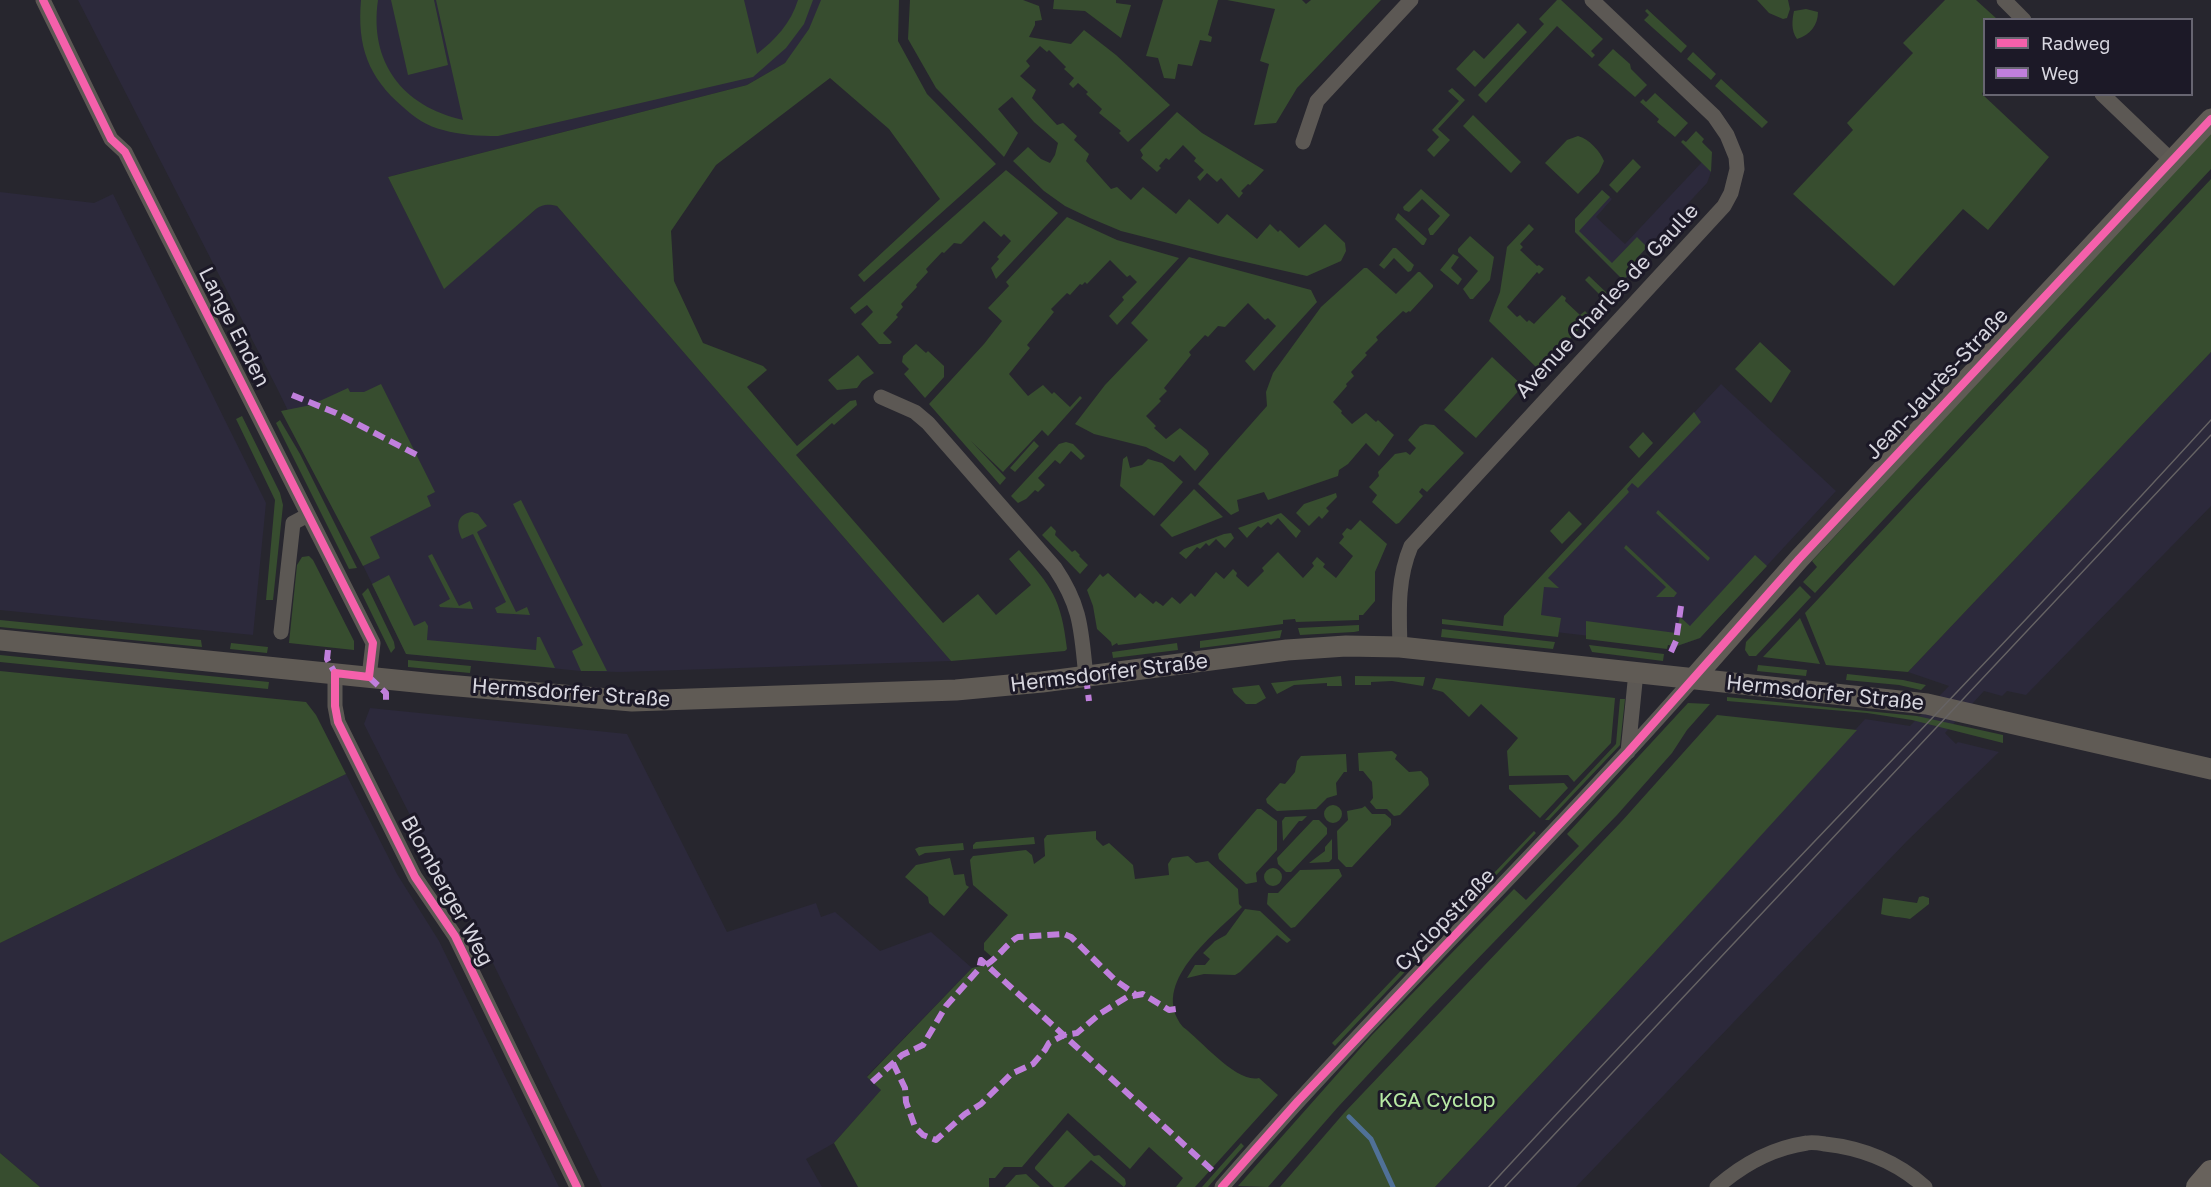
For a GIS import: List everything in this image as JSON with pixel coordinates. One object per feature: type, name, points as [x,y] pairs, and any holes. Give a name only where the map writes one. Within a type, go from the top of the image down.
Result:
[{"type":"main road","name":"Jean-Jaurès-Straße","points":[[1694,678],[1798,559],[2211,118]]},
{"type":"main road","name":"Hermsdorfer Straße","points":[[0,640],[632,701],[956,690],[1086,677],[1287,650],[1346,646],[1400,647],[1927,704],[2211,769]]},
{"type":"main road","points":[[2198,1187],[2211,1172]]},
{"type":"street","name":"Lange Enden","points":[[43,0],[111,139],[125,152],[373,644],[369,677]]},
{"type":"street","points":[[1303,142],[1317,101],[1411,0]]},
{"type":"street","name":"Avenue Charles de Gaulle","points":[[1400,647],[1400,587],[1403,564],[1411,546],[1724,206],[1735,181],[1736,157],[1727,135],[1714,116],[1592,0]]},
{"type":"street","points":[[2004,0],[2022,18]]},
{"type":"street","points":[[2104,96],[2172,161]]},
{"type":"street","points":[[881,397],[915,412],[928,423],[1055,568],[1070,589],[1076,604],[1086,677]]},
{"type":"street","points":[[281,632],[293,523],[308,515]]},
{"type":"street","points":[[1628,752],[1636,672]]},
{"type":"street","name":"Blomberger Weg","points":[[335,673],[335,706],[338,722],[415,877],[455,936],[578,1187]]},
{"type":"street","name":"Cyclopstraße","points":[[1222,1187],[1298,1101],[1628,752],[1694,678]]},
{"type":"street","points":[[1717,1187],[1747,1164],[1774,1151],[1808,1142],[1841,1146],[1872,1154],[1896,1166],[1925,1187]]},
{"type":"shaded area","points":[[78,0],[861,0],[785,63],[747,85],[388,177],[444,288],[541,205],[557,206],[951,661],[620,672],[581,671],[406,654],[277,388]]},
{"type":"shaded area","points":[[1702,162],[1711,172],[1707,183],[1680,212],[1674,213],[1674,219],[1638,257],[1642,262],[1624,281],[1575,232],[1575,219],[1602,190],[1612,199],[1596,217],[1625,244]]},
{"type":"shaded area","points":[[0,192],[94,203],[113,194],[266,503],[253,635],[0,610]]},
{"type":"shaded area","points":[[2211,352],[2211,506],[2026,695],[2007,691],[2002,696],[1984,691],[1945,733],[1956,744],[1958,742],[1999,752],[1907,841],[1576,1187],[1435,1187],[1653,954],[1865,719],[1910,726],[1949,686],[1908,672]]},
{"type":"shaded area","points":[[1721,384],[1836,491],[1700,638],[1677,646],[1503,626],[1504,616]]},
{"type":"shaded area","points":[[370,708],[627,734],[727,932],[816,903],[821,917],[835,912],[880,951],[931,932],[972,968],[867,1076],[881,1090],[834,1143],[806,1159],[822,1187],[602,1187],[472,920],[416,832],[418,831],[364,724]]},
{"type":"shaded area","points":[[346,774],[397,874],[439,941],[559,1187],[40,1187],[0,1153],[0,943]]},
{"type":"green space","points":[[361,0],[378,0],[379,43],[385,62],[394,78],[423,104],[463,120],[436,0],[744,0],[757,54],[782,30],[798,0],[813,0],[804,24],[786,48],[753,77],[498,136],[463,134],[432,127],[391,96],[367,60],[361,32]]},
{"type":"green space","points":[[391,0],[434,0],[448,65],[408,75]]},
{"type":"green space","points":[[821,0],[899,0],[898,41],[927,94],[996,164],[864,282],[858,275],[940,199],[889,129],[830,78],[716,165],[671,231],[674,281],[703,343],[763,366],[767,370],[747,387],[797,446],[850,401],[856,400],[857,405],[834,425],[832,423],[796,455],[943,623],[978,594],[996,615],[1031,585],[1009,559],[1019,550],[1040,574],[1053,594],[1062,617],[1067,649],[1065,651],[951,661],[557,206],[546,205],[536,209],[444,289],[388,177],[747,85],[785,63],[809,29]]},
{"type":"green space","points":[[910,0],[1023,0],[1039,6],[1042,20],[1035,21],[1029,37],[1071,44],[1084,30],[1116,55],[1170,105],[1128,142],[1119,133],[1121,131],[1099,113],[1102,109],[1086,94],[1088,92],[1078,83],[1073,88],[1069,84],[1074,78],[1049,50],[1047,52],[1040,46],[1026,61],[1030,66],[1020,76],[1036,90],[1032,98],[1057,125],[1063,123],[1077,136],[1074,140],[1089,154],[1086,161],[1111,189],[1117,187],[1131,200],[1143,187],[1176,214],[1189,199],[1218,224],[1227,214],[1257,239],[1270,224],[1299,248],[1325,224],[1345,243],[1346,251],[1341,261],[1307,276],[1121,231],[1065,206],[1044,191],[1013,161],[1028,147],[1041,159],[1050,163],[1058,143],[1034,122],[1012,97],[998,109],[1018,133],[1004,157],[936,88],[908,39]]},
{"type":"green space","points":[[1054,0],[1116,0],[1116,3],[1131,5],[1121,38],[1085,11],[1053,9]]},
{"type":"green space","points":[[1163,0],[1218,0],[1208,35],[1212,37],[1211,42],[1200,40],[1192,66],[1178,64],[1175,79],[1164,78],[1158,58],[1146,56]]},
{"type":"green space","points":[[1227,0],[1302,0],[1306,4],[1311,0],[1381,0],[1297,88],[1276,123],[1254,125],[1269,64],[1260,61],[1275,9]]},
{"type":"green space","points":[[1557,0],[1561,0],[1603,39],[1591,51],[1595,55],[1592,58],[1557,26],[1486,103],[1478,95],[1544,24],[1539,19]]},
{"type":"green space","points":[[1757,0],[1788,0],[1790,9],[1787,18],[1783,19],[1769,13]]},
{"type":"green space","points":[[1945,0],[1976,0],[1996,18],[1983,18],[1982,94],[2049,157],[1988,230],[1963,209],[1894,286],[1793,194],[1853,130],[1847,123],[1913,53],[1903,43]]},
{"type":"green space","points":[[1647,9],[1687,46],[1681,53],[1644,20],[1649,15],[1645,11]]},
{"type":"green space","points":[[1806,9],[1818,12],[1817,21],[1809,32],[1797,39],[1792,22],[1794,11]]},
{"type":"green space","points":[[1518,23],[1527,32],[1475,87],[1456,69],[1474,50],[1484,59]]},
{"type":"green space","points":[[1613,49],[1630,64],[1631,69],[1647,85],[1635,97],[1598,65]]},
{"type":"green space","points":[[1693,52],[1716,74],[1711,80],[1687,59]]},
{"type":"green space","points":[[1721,79],[1768,122],[1762,128],[1715,86]]},
{"type":"green space","points":[[1452,88],[1465,100],[1438,129],[1450,140],[1434,157],[1427,150],[1439,137],[1432,130],[1459,101],[1448,91]]},
{"type":"green space","points":[[1655,93],[1688,123],[1675,137],[1657,122],[1659,119],[1640,102],[1643,99],[1646,102]]},
{"type":"green space","points":[[1177,112],[1202,133],[1264,170],[1241,191],[1243,193],[1239,198],[1221,178],[1217,182],[1207,173],[1200,181],[1197,177],[1204,170],[1194,161],[1196,158],[1183,145],[1169,160],[1166,158],[1157,172],[1141,158],[1143,155],[1140,150]]},
{"type":"green space","points":[[1473,115],[1521,162],[1511,173],[1463,126]]},
{"type":"green space","points":[[1696,131],[1704,139],[1702,142],[1712,152],[1711,172],[1681,142],[1683,140],[1686,142]]},
{"type":"green space","points":[[2211,131],[2211,169],[1815,593],[1803,582],[1817,567],[1812,561]]},
{"type":"green space","points":[[1578,136],[1594,146],[1604,161],[1599,172],[1578,194],[1545,163],[1567,140]]},
{"type":"green space","points":[[1633,159],[1641,167],[1617,193],[1609,185]]},
{"type":"green space","points":[[1006,170],[1058,213],[996,279],[991,268],[1011,241],[1004,234],[1001,237],[984,221],[961,244],[954,243],[926,269],[928,272],[901,304],[903,307],[896,315],[898,317],[883,333],[892,342],[879,344],[861,324],[873,312],[867,305],[855,314],[850,308]]},
{"type":"green space","points":[[2211,179],[2211,352],[1908,672],[1826,665],[1805,613]]},
{"type":"green space","points":[[1421,189],[1450,215],[1433,235],[1430,235],[1428,229],[1440,216],[1422,199],[1409,212],[1403,207]]},
{"type":"green space","points":[[1602,190],[1610,197],[1579,231],[1612,263],[1637,237],[1647,247],[1638,257],[1642,262],[1623,280],[1575,232],[1575,219]]},
{"type":"green space","points":[[1398,213],[1427,239],[1424,245],[1395,219]]},
{"type":"green space","points":[[1067,217],[1117,240],[1179,258],[1117,325],[1109,316],[1124,300],[1122,297],[1137,282],[1130,275],[1127,277],[1110,260],[1087,284],[1085,282],[1080,284],[1070,295],[1067,293],[1051,309],[1054,312],[1027,345],[1030,348],[1009,374],[1028,396],[1043,385],[1070,407],[1080,396],[1082,398],[1048,436],[1042,430],[1003,472],[971,441],[1006,478],[1000,485],[929,404],[1002,321],[988,308],[1009,286],[1006,282]]},
{"type":"green space","points":[[1529,224],[1534,229],[1520,244],[1523,247],[1520,250],[1537,266],[1544,269],[1539,274],[1537,272],[1507,307],[1517,317],[1520,315],[1527,322],[1529,320],[1534,324],[1562,295],[1580,315],[1585,311],[1588,314],[1603,298],[1585,280],[1589,276],[1610,296],[1540,371],[1489,321],[1500,292],[1507,247]]},
{"type":"green space","points":[[1470,236],[1494,257],[1490,280],[1473,299],[1470,299],[1463,289],[1478,271],[1458,252]]},
{"type":"green space","points":[[1393,248],[1396,248],[1414,265],[1411,271],[1408,272],[1394,258],[1384,269],[1379,265]]},
{"type":"green space","points":[[1453,254],[1459,257],[1451,268],[1462,279],[1458,285],[1440,270]]},
{"type":"green space","points":[[1189,257],[1311,290],[1317,302],[1254,371],[1245,361],[1276,326],[1268,318],[1265,320],[1248,303],[1225,327],[1218,326],[1208,337],[1205,335],[1189,352],[1191,355],[1164,388],[1167,391],[1159,399],[1161,401],[1146,416],[1156,426],[1154,428],[1166,439],[1180,428],[1207,450],[1209,454],[1195,471],[1180,455],[1174,462],[1146,447],[1094,434],[1075,424],[1105,385],[1148,340],[1131,323]]},
{"type":"green space","points":[[1364,268],[1367,268],[1396,294],[1418,272],[1433,285],[1410,312],[1403,311],[1376,337],[1378,340],[1351,372],[1354,376],[1333,402],[1352,424],[1366,413],[1376,422],[1378,420],[1394,435],[1379,456],[1366,443],[1348,464],[1339,470],[1338,476],[1268,500],[1264,492],[1237,500],[1239,511],[1231,515],[1198,484],[1267,406],[1266,392],[1273,373],[1321,307]]},
{"type":"green space","points":[[1760,342],[1791,371],[1771,403],[1735,369]]},
{"type":"green space","points":[[916,344],[926,353],[928,351],[944,366],[944,377],[925,398],[904,374],[909,369],[902,362],[903,356]]},
{"type":"green space","points":[[858,355],[874,373],[862,381],[857,388],[837,390],[828,380]]},
{"type":"green space","points":[[1492,357],[1523,386],[1476,438],[1444,410]]},
{"type":"green space","points":[[381,384],[435,492],[427,496],[431,506],[370,537],[380,558],[363,566],[281,411],[311,405],[348,388],[350,392],[364,392]]},
{"type":"green space","points":[[1694,412],[1701,422],[1638,488],[1632,483],[1627,489],[1629,492],[1548,578],[1559,588],[1544,587],[1541,615],[1561,618],[1558,637],[1442,624],[1442,619],[1503,626],[1504,616]]},
{"type":"green space","points":[[242,416],[280,493],[283,505],[273,600],[266,600],[275,500],[236,419]]},
{"type":"green space","points":[[280,420],[300,454],[357,568],[349,569],[276,423]]},
{"type":"green space","points":[[1434,425],[1464,453],[1427,492],[1422,488],[1419,492],[1423,496],[1396,524],[1372,502],[1377,495],[1369,487],[1379,476],[1378,472],[1395,454],[1406,452],[1410,455],[1416,448],[1408,440],[1420,426]]},
{"type":"green space","points":[[1643,432],[1653,443],[1639,458],[1629,447]]},
{"type":"green space","points":[[1034,441],[1039,446],[1015,472],[1010,468]]},
{"type":"green space","points":[[1066,442],[1073,444],[1085,456],[1081,460],[1071,451],[1060,464],[1055,460],[1038,478],[1045,485],[1038,492],[1035,490],[1018,503],[1011,496],[1059,444]]},
{"type":"green space","points":[[1127,456],[1130,468],[1142,465],[1148,459],[1162,463],[1183,482],[1154,516],[1120,486],[1123,459]]},
{"type":"green space","points":[[1194,489],[1223,517],[1172,537],[1160,525]]},
{"type":"green space","points":[[1336,493],[1337,497],[1326,508],[1329,511],[1322,519],[1319,516],[1309,526],[1296,513],[1304,504]]},
{"type":"green space","points":[[521,500],[607,671],[581,671],[572,651],[583,645],[513,504]]},
{"type":"green space","points":[[1658,510],[1710,558],[1708,561],[1656,513]]},
{"type":"green space","points":[[1569,511],[1582,524],[1562,544],[1550,531]]},
{"type":"green space","points":[[472,512],[478,514],[487,526],[477,532],[516,612],[527,607],[530,615],[497,613],[495,608],[506,602],[473,534],[462,539],[458,526],[463,515]]},
{"type":"green space","points":[[1281,513],[1301,531],[1296,538],[1278,518],[1271,525],[1268,522],[1261,528],[1258,526],[1247,538],[1238,528]]},
{"type":"green space","points":[[1360,520],[1387,544],[1375,572],[1375,601],[1363,615],[1359,615],[1359,620],[1296,622],[1295,619],[1283,620],[1283,624],[1118,645],[1117,643],[1112,646],[1111,642],[1097,629],[1093,606],[1087,590],[1100,574],[1103,577],[1108,573],[1135,598],[1140,593],[1153,604],[1156,601],[1163,606],[1172,597],[1180,604],[1191,593],[1195,597],[1216,572],[1224,579],[1233,569],[1237,573],[1236,576],[1248,587],[1278,552],[1303,578],[1314,566],[1312,563],[1317,557],[1325,564],[1323,567],[1336,578],[1353,556],[1339,543],[1344,537],[1342,534],[1347,528],[1351,530]]},
{"type":"green space","points":[[1051,526],[1056,531],[1055,535],[1072,552],[1075,550],[1088,565],[1080,574],[1042,535]]},
{"type":"green space","points":[[1231,533],[1234,538],[1225,548],[1216,539],[1209,546],[1206,543],[1200,549],[1197,547],[1186,559],[1179,553],[1184,549]]},
{"type":"green space","points":[[1626,545],[1677,593],[1674,597],[1656,597],[1666,587],[1624,548]]},
{"type":"green space","points":[[432,554],[459,606],[470,601],[473,609],[440,607],[439,605],[450,599],[428,556]]},
{"type":"green space","points":[[1755,555],[1767,566],[1700,638],[1677,646],[1668,645],[1667,649],[1586,639],[1586,621],[1676,633],[1680,617],[1690,626]]},
{"type":"green space","points":[[309,556],[354,641],[354,650],[289,643],[297,565],[302,557]]},
{"type":"green space","points":[[389,575],[414,626],[425,621],[428,626],[427,640],[536,650],[537,637],[540,637],[555,668],[406,654],[372,584]]},
{"type":"green space","points":[[1800,586],[1811,597],[1756,656],[1749,656],[1745,650],[1746,642]]},
{"type":"green space","points":[[368,588],[394,642],[395,648],[391,653],[362,594]]},
{"type":"green space","points":[[1800,618],[1820,664],[1763,657]]},
{"type":"green space","points":[[0,620],[201,640],[202,647],[0,627]]},
{"type":"green space","points":[[1359,625],[1359,631],[1354,632],[1300,635],[1298,628]]},
{"type":"green space","points":[[1442,629],[1555,642],[1553,649],[1441,637]]},
{"type":"green space","points":[[1282,630],[1280,638],[1200,648],[1200,641]]},
{"type":"green space","points":[[231,643],[268,647],[267,653],[230,649]]},
{"type":"green space","points":[[1177,643],[1178,650],[1113,658],[1112,652]]},
{"type":"green space","points":[[1589,645],[1664,654],[1663,661],[1592,652]]},
{"type":"green space","points":[[0,655],[269,682],[268,689],[0,662]]},
{"type":"green space","points":[[408,660],[471,666],[470,673],[408,667]]},
{"type":"green space","points":[[1758,665],[1807,670],[1806,676],[1757,671]]},
{"type":"green space","points":[[0,671],[306,702],[316,715],[346,774],[0,943]]},
{"type":"green space","points":[[1847,674],[1926,685],[1921,690],[1899,685],[1846,680]]},
{"type":"green space","points":[[1341,676],[1342,686],[1327,686],[1327,683],[1294,685],[1277,694],[1271,683]]},
{"type":"green space","points":[[1355,676],[1425,677],[1423,686],[1392,681],[1355,685]]},
{"type":"green space","points":[[1436,678],[1615,698],[1611,743],[1574,782],[1568,775],[1509,776],[1507,751],[1518,738],[1481,704],[1469,717],[1443,692],[1432,689]]},
{"type":"green space","points":[[1259,685],[1266,698],[1256,704],[1246,704],[1232,688]]},
{"type":"green space","points":[[1727,697],[1917,716],[2003,735],[2003,743],[1912,720],[1867,713],[1727,701]]},
{"type":"green space","points":[[1620,699],[1625,699],[1620,745],[1549,820],[1545,820],[1616,744]]},
{"type":"green space","points":[[1688,703],[1710,704],[1687,730],[1672,753],[1617,815],[1429,1009],[1268,1187],[1238,1186],[1372,1035],[1514,889],[1526,900],[1579,846],[1567,834]]},
{"type":"green space","name":"KGA Cyclop","points":[[1717,715],[1857,730],[1653,954],[1435,1187],[1280,1187],[1344,1113],[1622,821]]},
{"type":"green space","points":[[1392,751],[1397,755],[1395,759],[1409,772],[1421,771],[1428,778],[1429,785],[1400,815],[1394,816],[1387,809],[1376,809],[1370,802],[1373,798],[1372,782],[1363,771],[1359,771],[1358,753]]},
{"type":"green space","points":[[1346,754],[1347,772],[1344,772],[1336,783],[1337,795],[1327,798],[1316,809],[1277,811],[1267,803],[1266,799],[1280,783],[1285,784],[1295,772],[1297,761],[1301,756]]},
{"type":"green space","points":[[1564,783],[1568,788],[1540,818],[1509,789],[1509,785]]},
{"type":"green space","points":[[1329,805],[1337,805],[1342,810],[1340,821],[1329,823],[1324,818],[1324,810]]},
{"type":"green space","points":[[1365,806],[1372,814],[1385,814],[1391,819],[1391,825],[1352,867],[1346,867],[1338,859],[1337,831],[1348,820],[1347,811]]},
{"type":"green space","points":[[1257,809],[1261,809],[1277,821],[1277,850],[1256,873],[1257,882],[1246,884],[1219,859],[1218,854]]},
{"type":"green space","points":[[1307,816],[1299,821],[1283,841],[1282,821],[1285,817]]},
{"type":"green space","points":[[1313,820],[1319,820],[1327,828],[1327,834],[1291,872],[1286,872],[1278,864],[1277,858]]},
{"type":"green space","points":[[1096,831],[1096,839],[1103,846],[1109,843],[1133,865],[1135,879],[1169,875],[1168,864],[1172,858],[1188,856],[1196,863],[1208,861],[1238,889],[1239,904],[1242,907],[1189,961],[1179,978],[1174,994],[1174,1011],[1183,1027],[1219,1060],[1240,1074],[1250,1078],[1259,1078],[1278,1095],[1195,1187],[1176,1187],[1183,1178],[1149,1147],[1130,1169],[1068,1113],[1022,1167],[1004,1167],[995,1178],[989,1178],[989,1187],[858,1187],[834,1143],[881,1090],[867,1077],[972,968],[986,965],[992,957],[984,950],[984,943],[1008,915],[973,885],[970,860],[973,856],[1026,850],[1032,855],[1034,864],[1045,856],[1044,839],[1047,835]]},
{"type":"green space","points":[[1534,831],[1536,833],[1335,1046],[1332,1043]]},
{"type":"green space","points":[[1034,837],[1035,844],[973,849],[976,842]]},
{"type":"green space","points":[[1332,839],[1332,859],[1329,862],[1309,863],[1325,851],[1325,847]]},
{"type":"green space","points":[[963,843],[964,850],[925,853],[919,856],[915,849],[919,847]]},
{"type":"green space","points":[[950,858],[954,875],[964,874],[966,885],[969,887],[944,916],[929,903],[928,897],[905,877],[916,865]]},
{"type":"green space","points":[[1269,868],[1277,868],[1282,873],[1280,884],[1269,886],[1264,881],[1264,873]]},
{"type":"green space","points":[[1339,869],[1342,876],[1295,927],[1291,928],[1267,904],[1268,893],[1278,893],[1300,870]]},
{"type":"green space","points":[[1919,897],[1929,898],[1929,904],[1910,919],[1881,914],[1883,898],[1917,903]]},
{"type":"green space","points":[[1245,909],[1260,911],[1291,940],[1287,943],[1277,935],[1235,975],[1204,974],[1187,978],[1195,965],[1205,965],[1210,959],[1203,953],[1215,941],[1226,935]]},
{"type":"green space","points":[[1067,1130],[1094,1156],[1099,1155],[1125,1179],[1124,1187],[1091,1160],[1064,1187],[1054,1187],[1035,1169]]},
{"type":"green space","points":[[1241,1143],[1244,1146],[1208,1187],[1202,1187]]},
{"type":"green space","points":[[0,1153],[40,1187],[0,1187]]},
{"type":"green space","points":[[1026,1174],[1040,1187],[1005,1187],[1016,1175]]},
{"type":"waterway","points":[[1349,1117],[1371,1139],[1393,1187]]},
{"type":"tram line","points":[[1489,1187],[1669,994],[2032,613],[2211,420]]},
{"type":"tram line","points":[[1505,1187],[2211,435]]},
{"type":"marked path","points":[[292,395],[336,413],[419,456]]},
{"type":"marked path","points":[[1671,652],[1676,641],[1681,606]]},
{"type":"marked path","points":[[328,650],[327,659],[335,673]]},
{"type":"marked path","points":[[369,677],[386,693],[386,702]]},
{"type":"marked path","points":[[1086,677],[1089,701]]},
{"type":"marked path","points":[[986,965],[1018,937],[1064,934],[1071,937],[1115,980],[1135,994]]},
{"type":"marked path","points":[[872,1082],[902,1055],[923,1045],[946,1006],[979,969],[981,960],[1213,1171]]},
{"type":"marked path","points":[[893,1063],[905,1088],[906,1102],[915,1127],[923,1135],[936,1140],[965,1114],[981,1104],[1011,1074],[1033,1064],[1049,1043],[1064,1035],[1077,1033],[1101,1013],[1127,997],[1143,994],[1169,1010],[1176,1009]]},
{"type":"cycle path","points":[[43,0],[111,139],[125,152],[373,643],[369,677],[335,673],[335,706],[338,722],[415,877],[455,936],[577,1187]]},
{"type":"cycle path","points":[[1222,1187],[1298,1101],[1628,752],[1799,559],[2211,119]]}]
